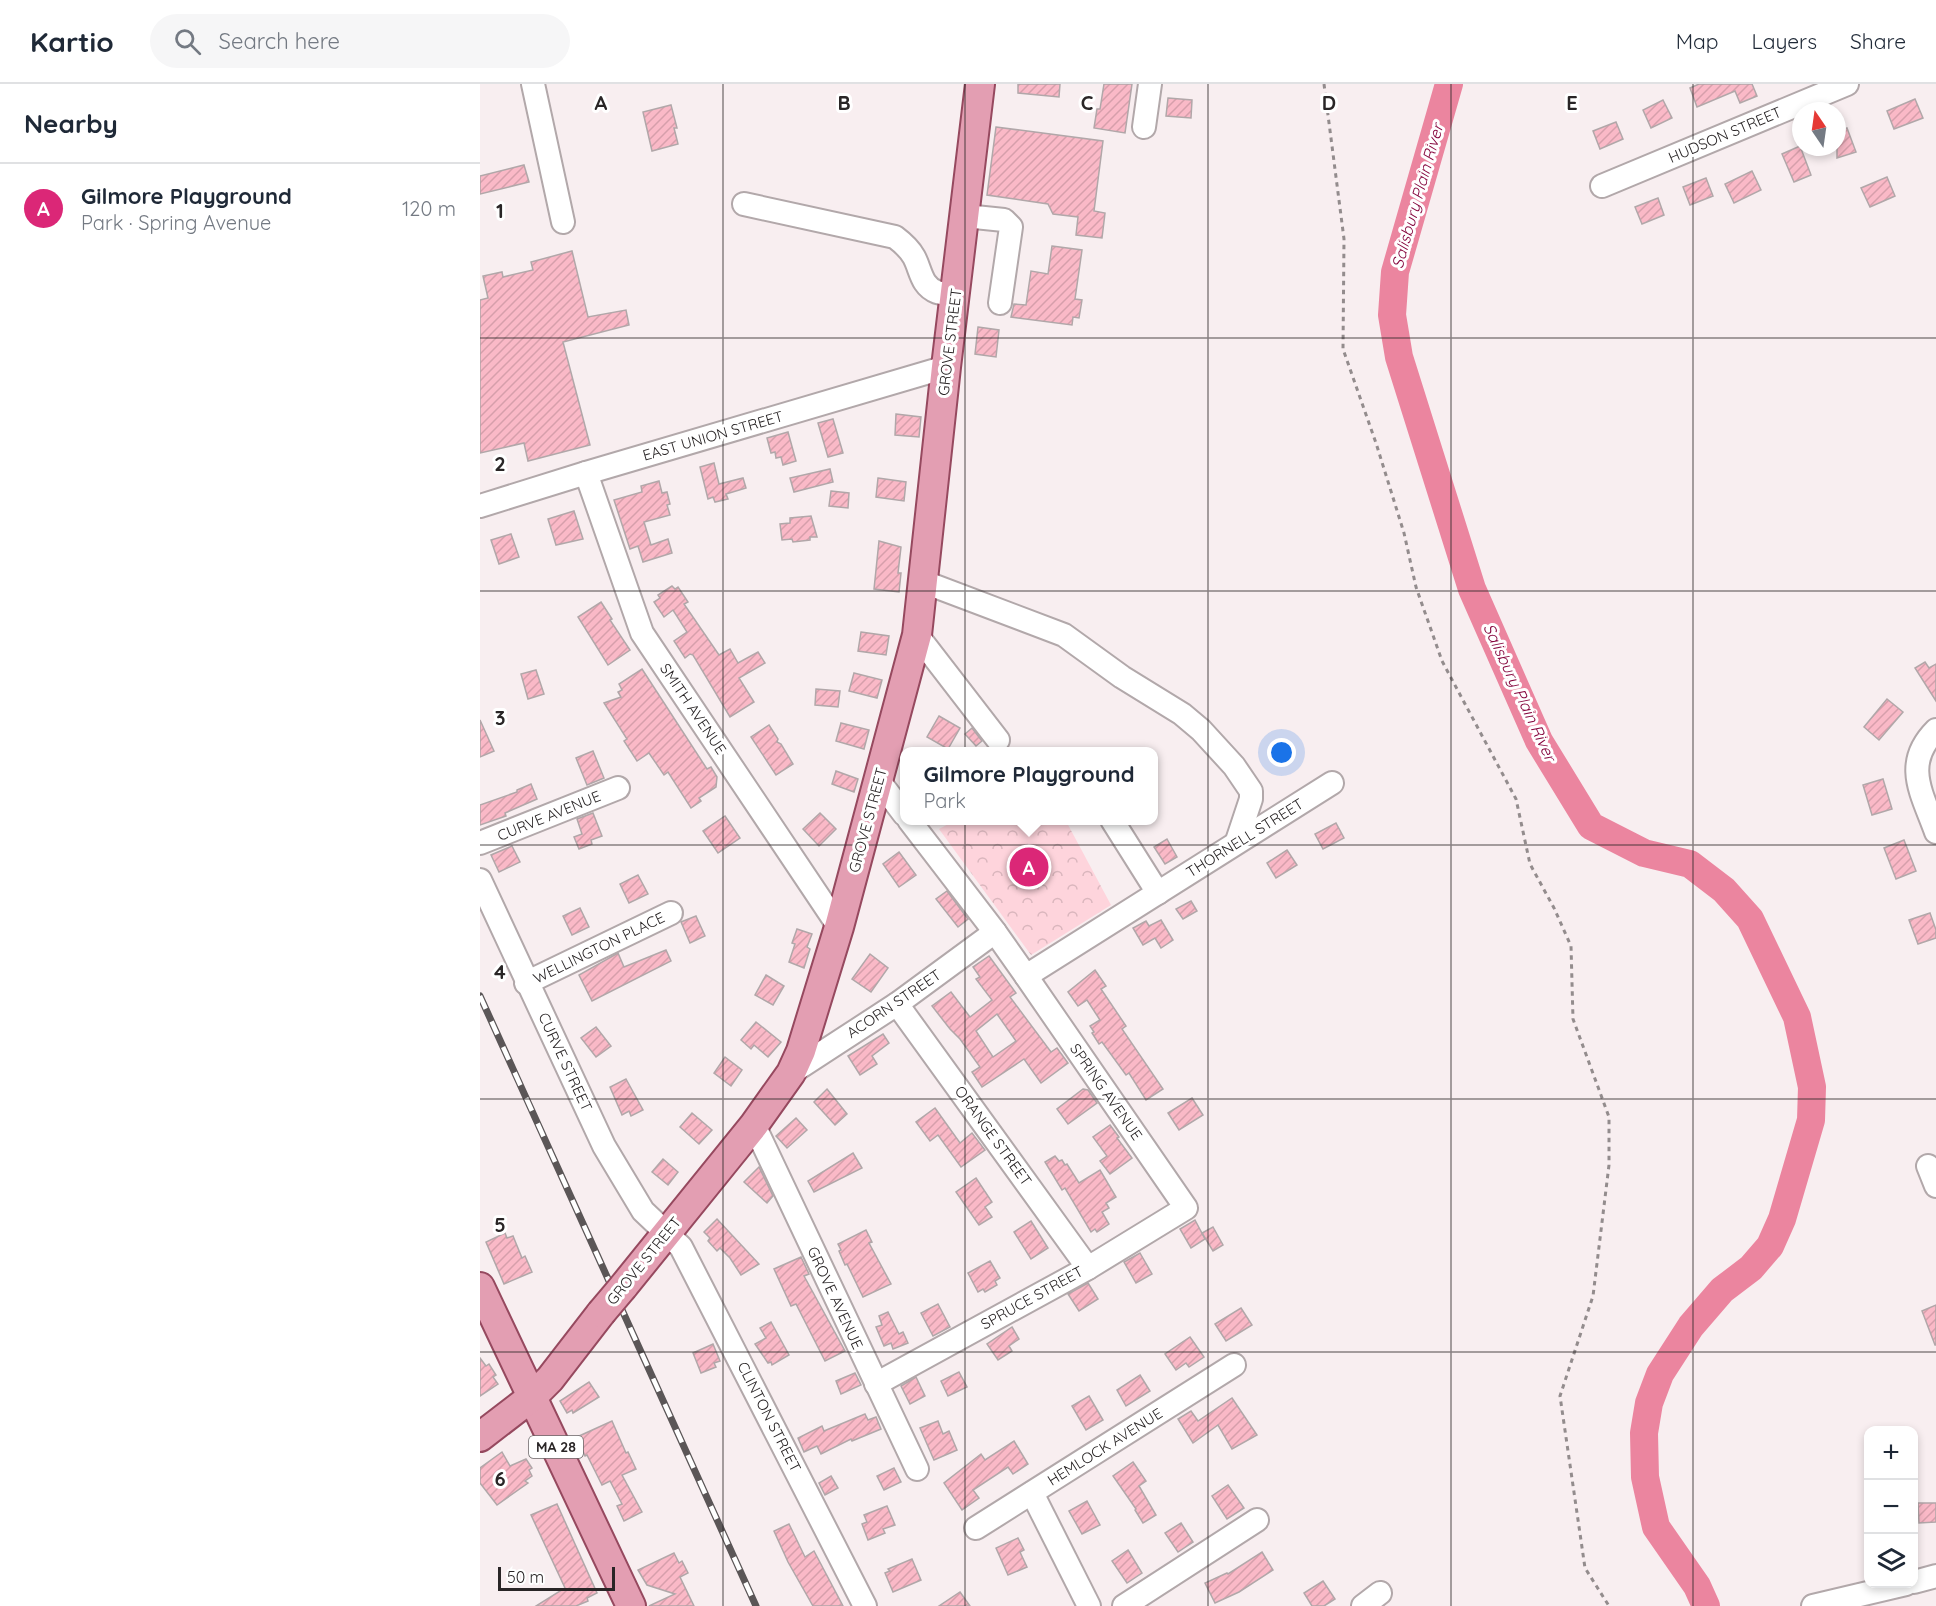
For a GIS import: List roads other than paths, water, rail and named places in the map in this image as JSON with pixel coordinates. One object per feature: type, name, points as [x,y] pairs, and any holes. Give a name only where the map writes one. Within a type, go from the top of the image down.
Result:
[{"type":"main road","name":"GROVE STREET","points":[[480,1437],[532,1397],[550,1378],[754,1125],[791,1073],[801,1051],[839,927],[917,635],[980,84]]},
{"type":"main road","name":"MA 28","points":[[480,1287],[631,1606]]},
{"type":"street","points":[[533,84],[563,222]]},
{"type":"street","points":[[1144,127],[1150,84]]},
{"type":"street","name":"HUDSON STREET","points":[[1602,186],[1847,84]]},
{"type":"street","points":[[744,204],[895,237],[915,258],[926,284],[936,291],[955,294]]},
{"type":"street","points":[[965,216],[1004,220],[1011,227],[1000,303]]},
{"type":"street","name":"EAST UNION STREET","points":[[480,506],[946,368]]},
{"type":"street","name":"SMITH AVENUE","points":[[586,473],[642,633],[839,927]]},
{"type":"street","points":[[924,582],[1064,635],[1122,677],[1182,714],[1208,738],[1248,784],[1251,800],[1237,842]]},
{"type":"street","points":[[917,635],[998,740]]},
{"type":"street","points":[[1936,730],[1924,742],[1917,766],[1920,785],[1936,832]]},
{"type":"street","points":[[879,781],[900,809]]},
{"type":"street","name":"THORNELL STREET","points":[[1158,893],[1332,783]]},
{"type":"street","name":"CURVE AVENUE","points":[[480,843],[618,788]]},
{"type":"street","name":"SPRING AVENUE","points":[[913,825],[995,932],[1186,1208]]},
{"type":"street","points":[[1026,976],[1158,893],[1115,825]]},
{"type":"street","name":"CURVE STREET","points":[[480,880],[604,1146],[643,1211],[667,1233]]},
{"type":"street","name":"WELLINGTON PLACE","points":[[526,982],[670,913]]},
{"type":"street","name":"ACORN STREET","points":[[791,1073],[897,1004],[995,932]]},
{"type":"street","name":"ORANGE STREET","points":[[897,1004],[1088,1268]]},
{"type":"street","name":"GROVE AVENUE","points":[[754,1125],[917,1469]]},
{"type":"street","name":"SPRUCE STREET","points":[[876,1384],[1088,1268],[1186,1208]]},
{"type":"street","name":"CLINTON STREET","points":[[667,1233],[681,1247],[697,1276],[865,1606]]},
{"type":"street","name":"HEMLOCK AVENUE","points":[[976,1528],[1234,1365]]},
{"type":"street","points":[[1032,1493],[1089,1606]]},
{"type":"street","points":[[1124,1606],[1257,1520]]},
{"type":"street","points":[[1918,1581],[1936,1576]]},
{"type":"street","points":[[1813,1606],[1889,1588]]},
{"type":"waterway","name":"Salisbury Plain River","points":[[1449,84],[1395,272],[1392,315],[1399,357],[1472,589],[1539,741],[1591,826],[1644,853],[1690,864],[1724,890],[1750,919],[1797,1017],[1812,1087],[1811,1120],[1782,1219],[1770,1246],[1751,1268],[1722,1290],[1691,1326],[1660,1374],[1649,1403],[1644,1433],[1645,1477],[1656,1527],[1697,1586],[1706,1606]]},
{"type":"railway","points":[[480,996],[756,1606]]},
{"type":"place","name":"Gilmore Playground","points":[[1029,867]]}]
